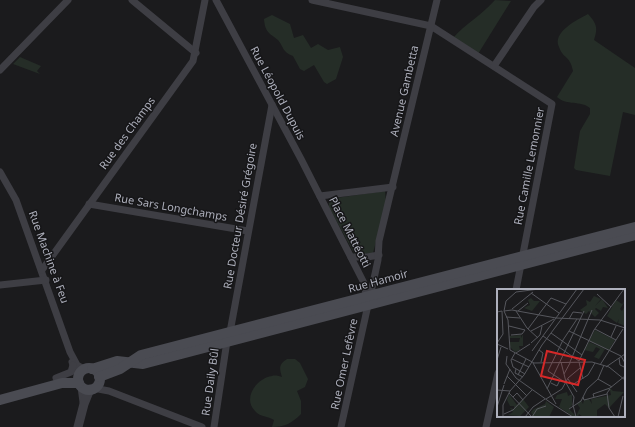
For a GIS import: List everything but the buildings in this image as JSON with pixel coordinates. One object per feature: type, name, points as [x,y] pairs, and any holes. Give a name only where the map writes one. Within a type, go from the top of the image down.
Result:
[{"type":"main road","name":"Rue Hamoir","points":[[522,261],[635,227]]},
{"type":"main road","name":"Rue Hamoir","points":[[88,379],[118,361],[129,363],[141,355],[228,336],[368,299],[635,235]]},
{"type":"main road","points":[[0,392],[56,378],[88,379]]},
{"type":"main road","points":[[0,400],[88,379]]},
{"type":"street","points":[[0,70],[68,0]]},
{"type":"street","points":[[132,0],[196,53]]},
{"type":"street","name":"Rue des Champs","points":[[42,270],[189,68],[196,53],[205,0]]},
{"type":"street","name":"Rue Léopold Dupuis","points":[[216,0],[320,196]]},
{"type":"street","name":"Rue Camille Lemonnier","points":[[312,0],[323,1],[431,26],[552,104],[522,261]]},
{"type":"street","name":"Avenue Gambetta","points":[[393,187],[437,0]]},
{"type":"street","points":[[494,66],[534,7],[541,0]]},
{"type":"street","name":"Rue Docteur Désiré Grégoire","points":[[228,336],[272,105]]},
{"type":"street","name":"Rue Machine à Feu","points":[[0,172],[16,200],[46,280],[75,371],[88,379]]},
{"type":"street","name":"Place Mattéotti","points":[[393,187],[379,241],[379,254],[368,299],[364,283],[320,196],[393,187]]},
{"type":"street","name":"Rue Sars Longchamps","points":[[89,204],[248,231]]},
{"type":"street","points":[[351,257],[367,257],[379,254]]},
{"type":"street","points":[[516,289],[522,261]]},
{"type":"street","points":[[0,285],[46,280]]},
{"type":"street","name":"Rue Omer Lefèvre","points":[[341,427],[368,299]]},
{"type":"street","name":"Rue Daily Bûl","points":[[214,427],[228,336]]},
{"type":"street","name":"Rue Machine à Feu","points":[[70,352],[77,366],[88,379]]},
{"type":"street","points":[[56,378],[71,372],[73,365]]},
{"type":"street","points":[[486,427],[497,378]]},
{"type":"street","points":[[78,427],[88,379],[109,391],[202,427]]},
{"type":"shaded area","points":[[495,0],[511,1],[478,54],[453,38],[485,10]]},
{"type":"shaded area","points":[[588,14],[596,26],[594,40],[635,68],[635,115],[623,112],[610,176],[576,170],[574,168],[580,131],[590,114],[590,108],[582,104],[561,100],[557,97],[573,71],[570,62],[562,54],[559,47],[559,36],[567,27]]},
{"type":"shaded area","points":[[272,15],[290,24],[294,38],[303,35],[311,48],[318,44],[328,50],[340,47],[343,57],[336,79],[327,84],[324,82],[314,65],[304,71],[300,69],[293,56],[285,51],[278,40],[266,30],[264,19]]},
{"type":"shaded area","points":[[20,57],[41,66],[37,71],[40,74],[13,64]]},
{"type":"shaded area","points":[[385,191],[386,203],[373,253],[355,255],[329,207],[329,199]]},
{"type":"shaded area","points":[[287,359],[295,359],[300,363],[308,379],[305,387],[297,391],[301,401],[301,414],[288,424],[272,427],[274,420],[259,414],[251,406],[251,395],[253,389],[261,380],[273,376],[282,377],[280,366]]}]
